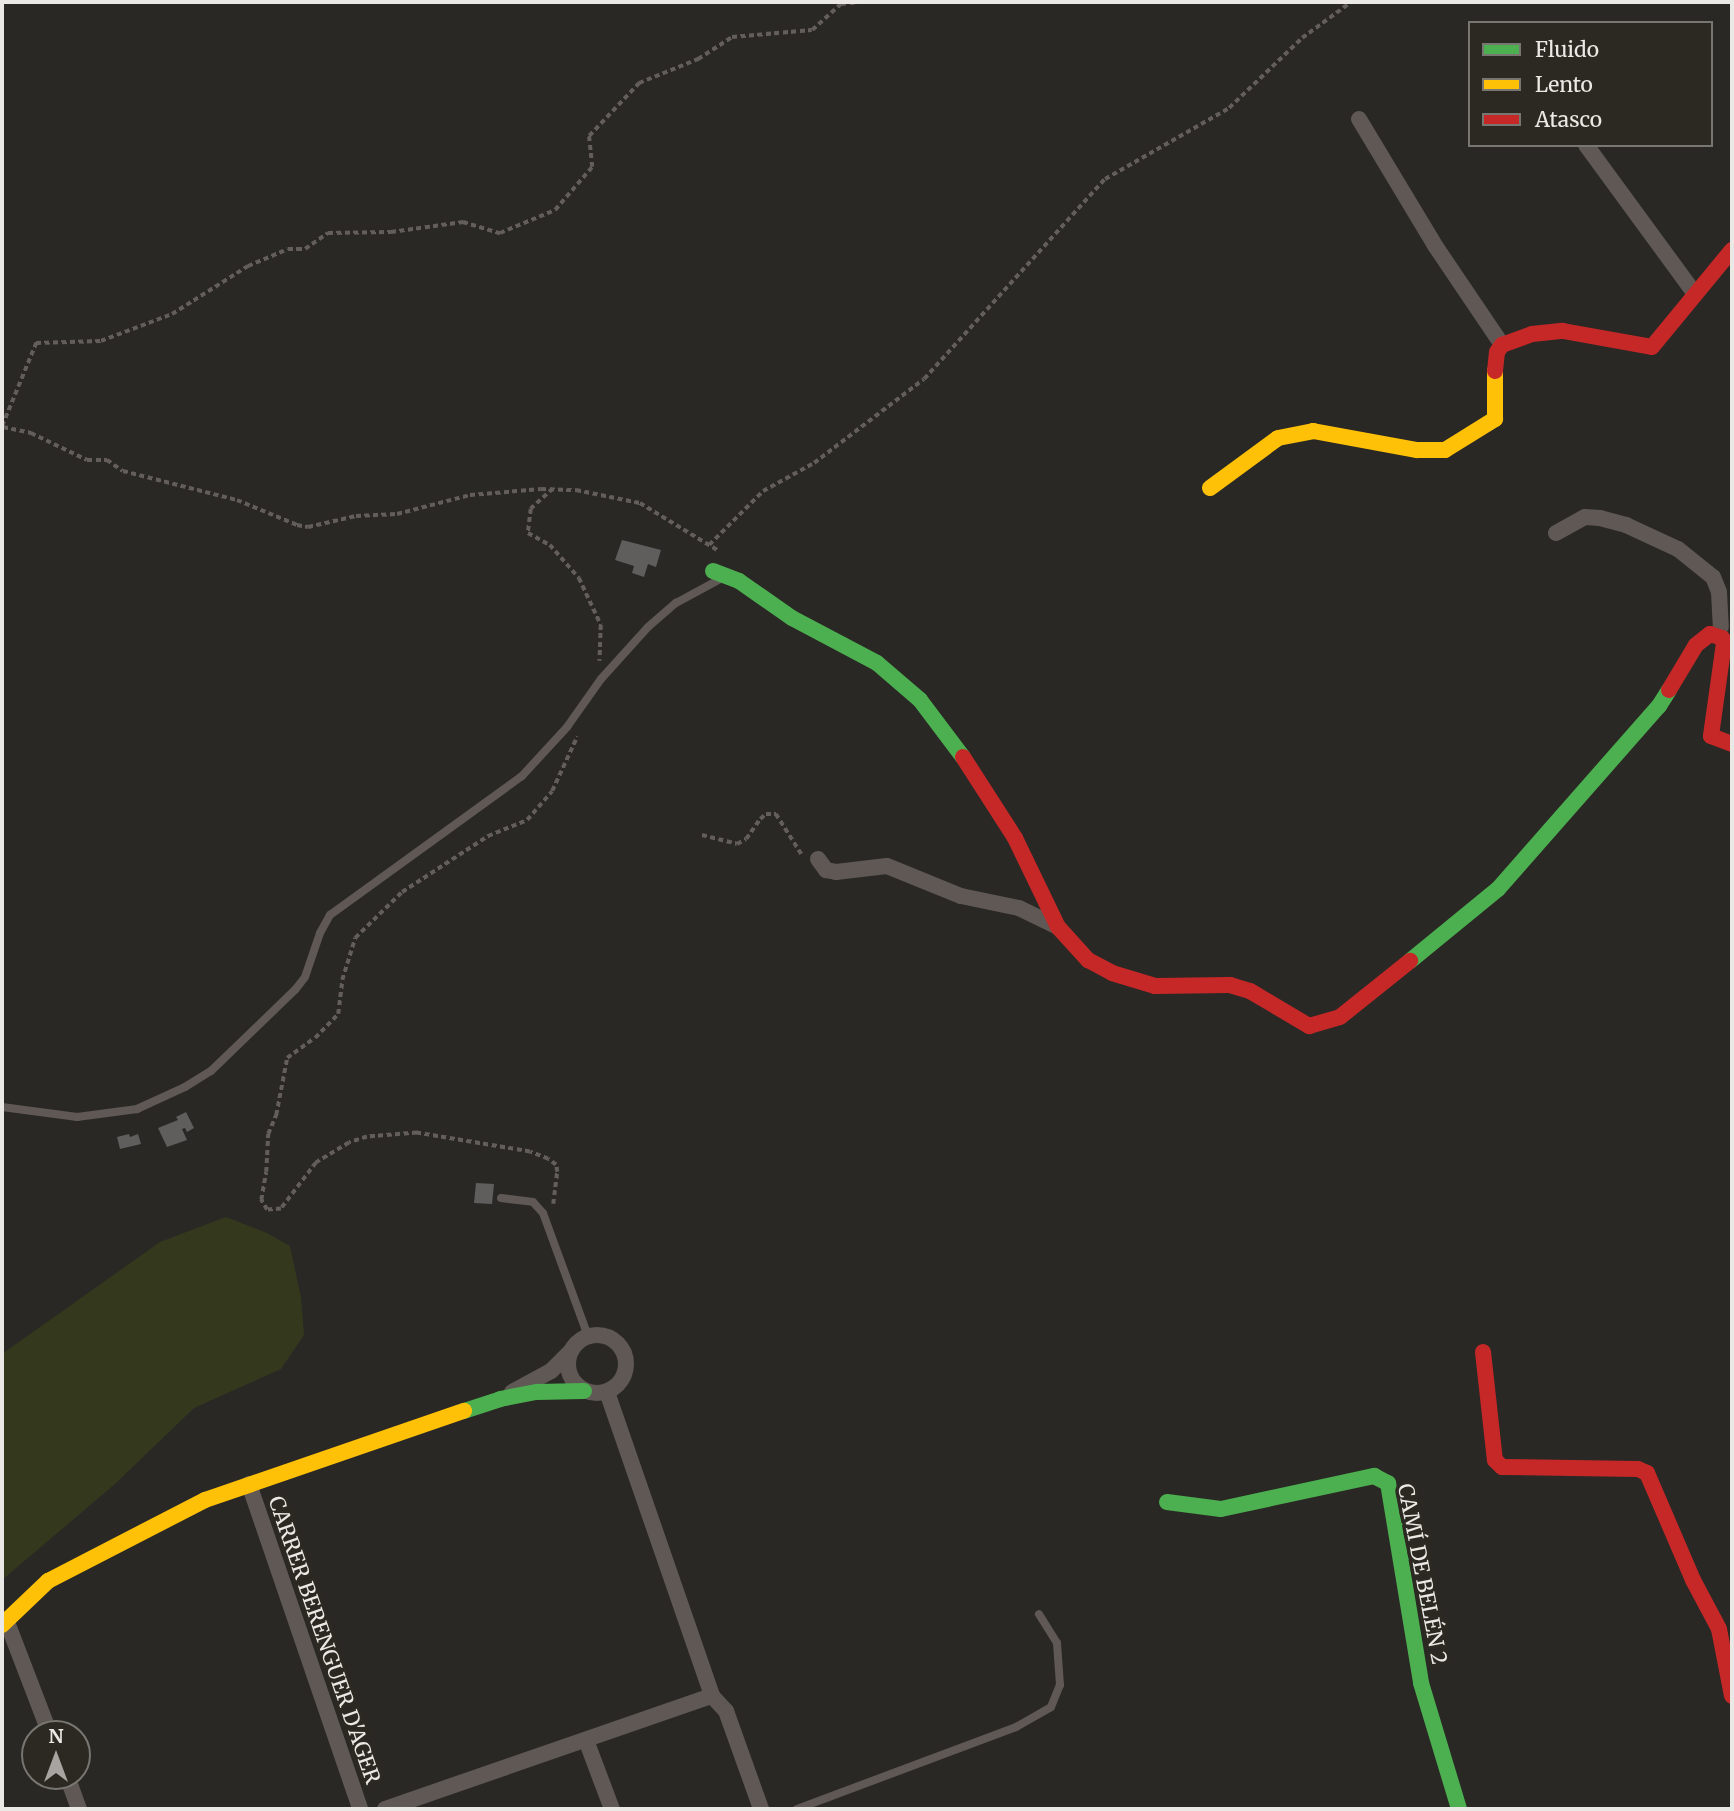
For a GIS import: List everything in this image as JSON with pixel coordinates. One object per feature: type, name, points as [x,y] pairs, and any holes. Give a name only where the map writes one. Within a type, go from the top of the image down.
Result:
[{"type":"street","points":[[1359,119],[1436,247],[1502,345]]},
{"type":"street","points":[[1588,147],[1695,294]]},
{"type":"street","points":[[1210,488],[1278,438],[1313,431],[1359,436],[1417,450],[1445,450],[1495,419],[1494,379],[1497,352],[1502,345],[1532,334],[1563,331],[1653,347],[1732,250]]},
{"type":"street","points":[[1556,533],[1585,517],[1626,525],[1678,549],[1713,577],[1720,592],[1724,643],[1711,736],[1732,744]]},
{"type":"street","points":[[727,576],[792,618],[877,663],[920,700],[964,758],[1015,838],[1058,927],[1088,960],[1133,980],[1155,986],[1182,988],[1230,985],[1250,990],[1309,1026],[1340,1017],[1498,889],[1659,706],[1696,645],[1704,636],[1724,627]]},
{"type":"street","points":[[822,865],[836,872],[887,866],[961,896],[1019,908],[1058,927]]},
{"type":"street","points":[[44,1720],[4,1624],[48,1581],[205,1500],[500,1399],[537,1392],[607,1392],[623,1380],[627,1370],[624,1350],[608,1337],[588,1336],[551,1371],[500,1399]]},
{"type":"street","points":[[572,1349],[568,1367],[570,1376],[583,1391]]},
{"type":"street","points":[[1483,1352],[1495,1461],[1502,1467],[1638,1469],[1647,1473],[1693,1580],[1719,1629],[1732,1696]]},
{"type":"street","points":[[607,1392],[712,1696],[726,1711],[761,1809]]},
{"type":"street","name":"CAMÍ DE BELÉN 2","points":[[1167,1502],[1221,1509],[1374,1476],[1388,1483],[1421,1683],[1459,1809]]},
{"type":"street","name":"CARRER BERENGUER D'AGER","points":[[249,1484],[359,1809]]},
{"type":"street","points":[[385,1809],[712,1696]]},
{"type":"street","points":[[586,1740],[612,1809]]},
{"type":"street","points":[[72,1790],[79,1809]]},
{"type":"lane","points":[[2,1107],[77,1117],[137,1109],[176,1092],[211,1071],[295,990],[305,977],[320,933],[330,915],[522,775],[567,727],[600,679],[665,612],[692,593],[727,576]]},
{"type":"lane","points":[[501,1198],[533,1202],[543,1213],[588,1336]]},
{"type":"lane","points":[[797,1809],[1016,1727],[1051,1707],[1060,1685],[1057,1643],[1040,1614]]},
{"type":"path","points":[[727,576],[728,557],[640,503],[576,490],[470,495],[397,514],[356,516],[308,527],[237,500],[123,471],[107,460],[87,460],[31,433],[2,426],[36,343],[102,341],[172,314],[248,266],[288,249],[305,249],[328,233],[391,232],[463,222],[500,233],[555,211],[592,167],[589,136],[639,83],[698,59],[732,37],[812,30],[841,4],[860,2]]},
{"type":"path","points":[[709,545],[763,491],[814,463],[924,379],[1105,179],[1229,108],[1302,38],[1351,2]]},
{"type":"path","points":[[553,489],[531,509],[528,533],[551,545],[579,578],[601,625],[600,679]]},
{"type":"path","points":[[543,1213],[553,1203],[557,1172],[556,1165],[548,1159],[530,1152],[417,1133],[367,1137],[349,1143],[316,1163],[281,1209],[267,1210],[261,1200],[267,1172],[268,1134],[276,1115],[287,1058],[315,1038],[338,1014],[342,980],[352,957],[355,938],[402,892],[494,833],[527,820],[552,791],[580,730]]},
{"type":"path","points":[[702,835],[737,844],[746,839],[766,814],[776,814],[804,858],[815,869],[822,865]]},
{"type":"green space","points":[[226,1217],[267,1233],[290,1246],[301,1298],[304,1335],[281,1369],[194,1408],[115,1484],[2,1580],[2,1354],[160,1242]]},
{"type":"building","points":[[622,540],[661,550],[656,567],[648,564],[644,577],[632,573],[634,566],[615,560]]},
{"type":"building","points":[[186,1112],[194,1128],[187,1132],[185,1128],[182,1129],[187,1140],[167,1147],[158,1128],[178,1120],[176,1117]]},
{"type":"building","points":[[129,1134],[130,1137],[138,1134],[141,1144],[120,1149],[117,1137]]},
{"type":"building","points":[[476,1183],[494,1184],[492,1204],[474,1203]]},
{"type":"traffic: fast","points":[[713,571],[739,581],[792,618],[877,663],[920,700],[963,757]]},
{"type":"traffic: fast","points":[[1410,961],[1498,889],[1659,706],[1669,690]]},
{"type":"traffic: fast","points":[[464,1411],[500,1399],[537,1392],[584,1391]]},
{"type":"traffic: fast","points":[[1167,1502],[1221,1509],[1374,1476],[1388,1483],[1421,1683],[1459,1809]]},
{"type":"traffic: slow","points":[[1210,488],[1278,438],[1313,431],[1417,450],[1445,450],[1495,419],[1495,371]]},
{"type":"traffic: slow","points":[[2,1625],[48,1581],[205,1500],[464,1411]]},
{"type":"traffic: jam","points":[[1495,371],[1497,352],[1502,345],[1532,334],[1563,331],[1652,347],[1732,250]]},
{"type":"traffic: jam","points":[[1669,690],[1696,645],[1710,634],[1722,638],[1724,643],[1711,736],[1732,744]]},
{"type":"traffic: jam","points":[[963,757],[1015,838],[1058,927],[1088,960],[1112,973],[1155,986],[1230,985],[1250,991],[1309,1026],[1340,1017],[1410,961]]},
{"type":"traffic: jam","points":[[1483,1352],[1495,1460],[1502,1467],[1638,1469],[1647,1473],[1693,1580],[1719,1629],[1732,1696]]}]
